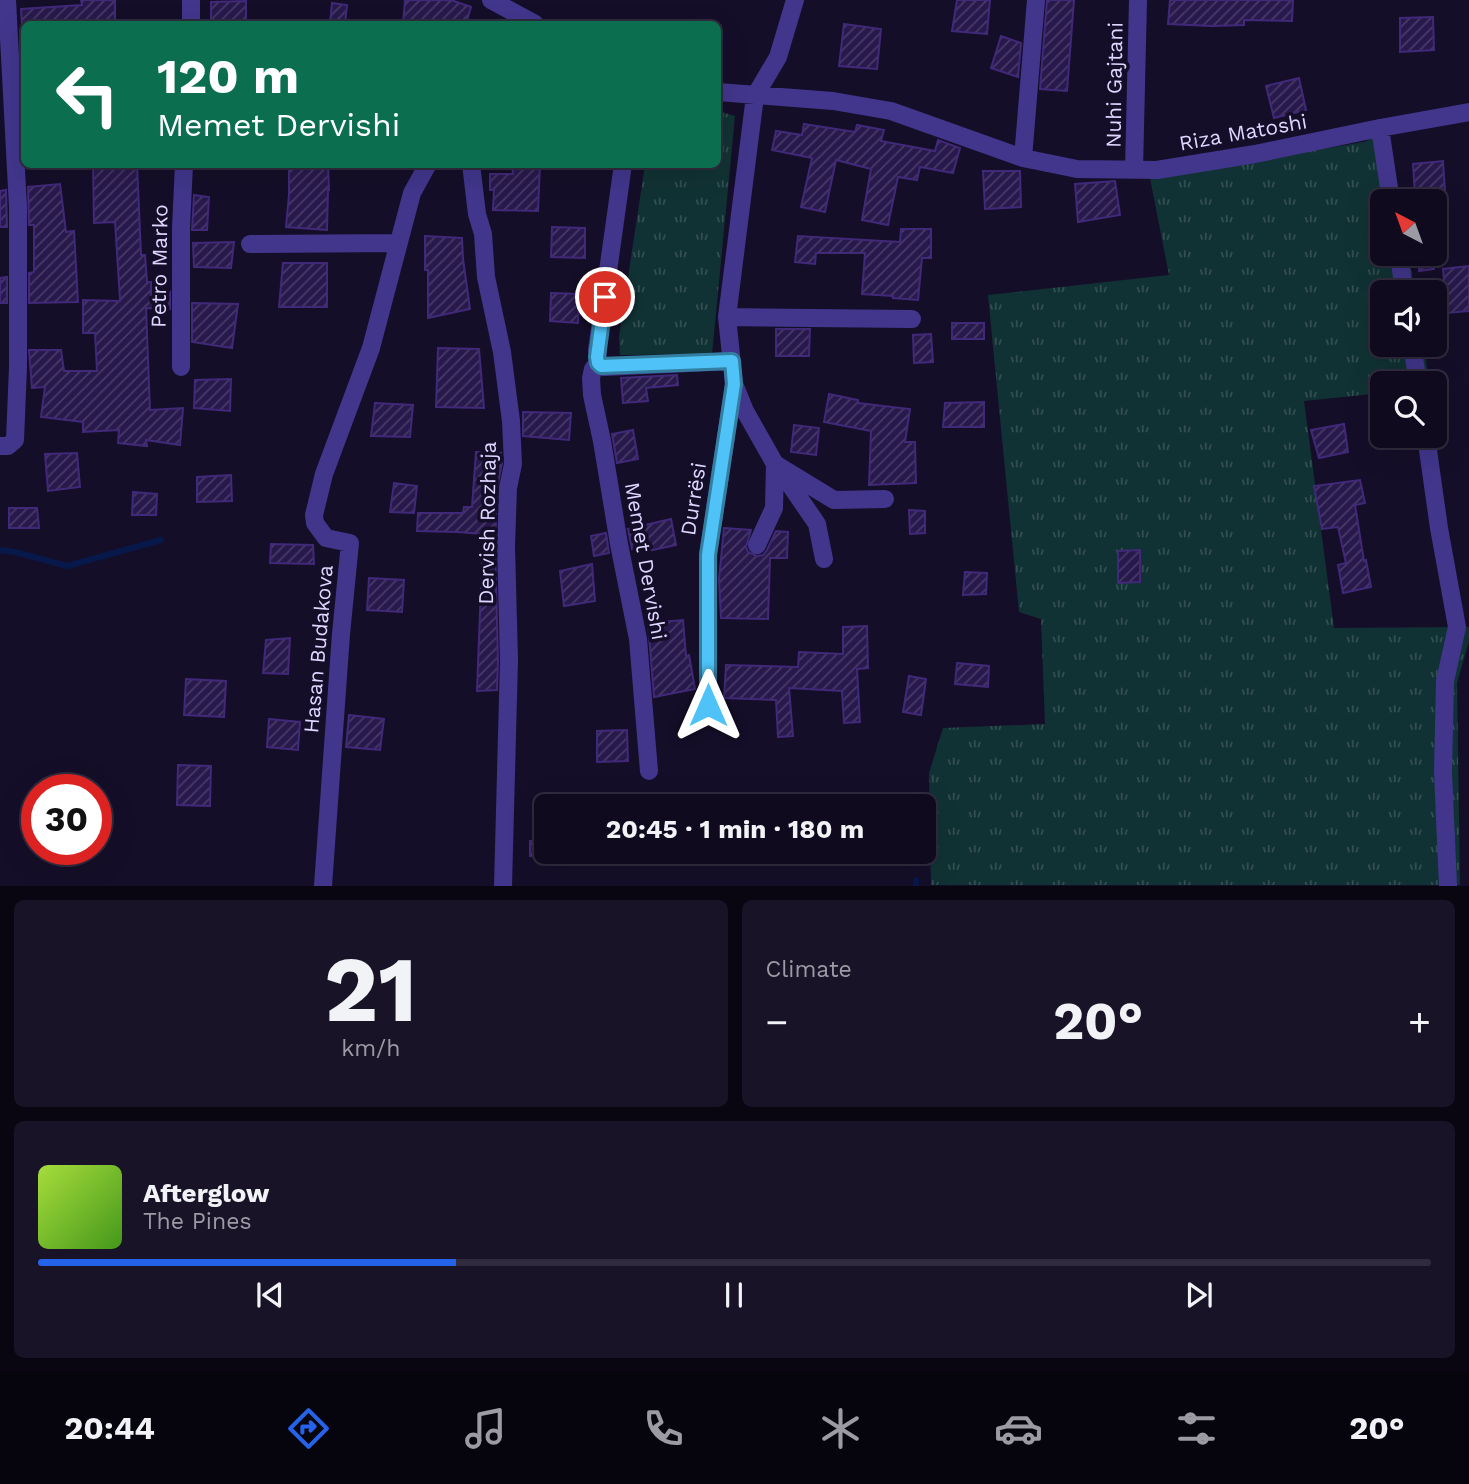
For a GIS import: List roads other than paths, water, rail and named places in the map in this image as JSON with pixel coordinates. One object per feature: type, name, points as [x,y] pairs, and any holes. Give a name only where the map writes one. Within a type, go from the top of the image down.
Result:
[{"type":"street","points":[[0,446],[8,446],[15,440],[18,367],[18,207],[7,0]]},
{"type":"street","points":[[191,0],[191,21]]},
{"type":"street","points":[[491,0],[523,21]]},
{"type":"street","points":[[755,96],[778,57],[795,0]]},
{"type":"street","points":[[1023,158],[1036,0]]},
{"type":"street","name":"Nuhi Gajtani","points":[[1134,170],[1138,0]]},
{"type":"street","name":"Riza Matoshi","points":[[721,92],[833,101],[891,111],[1023,158],[1077,169],[1157,170],[1469,112]]},
{"type":"street","name":"Durrësi","points":[[708,705],[708,555],[734,384],[727,317],[755,96]]},
{"type":"street","points":[[1380,128],[1389,189]]},
{"type":"street","name":"Petro Marko","points":[[181,367],[184,168]]},
{"type":"street","name":"Hasan Budakova","points":[[323,886],[350,543],[326,538],[315,523],[314,515],[324,474],[371,348],[412,193],[426,168]]},
{"type":"street","name":"Dervish Rozhaja","points":[[471,168],[477,214],[483,234],[486,277],[502,352],[511,421],[513,464],[508,488],[506,546],[509,660],[503,886]]},
{"type":"street","name":"Memet Dervishi","points":[[622,168],[597,350],[598,363],[591,378],[638,639],[649,771]]},
{"type":"street","points":[[250,244],[399,243]]},
{"type":"street","points":[[727,317],[912,319]]},
{"type":"street","points":[[598,363],[604,367],[732,361]]},
{"type":"street","name":"Durrësi","points":[[734,384],[745,411],[775,464],[817,524],[824,559]]},
{"type":"street","points":[[1428,448],[1457,627],[1445,681],[1443,772],[1448,886]]},
{"type":"street","points":[[757,545],[774,508],[775,464]]},
{"type":"street","name":"Durrësi","points":[[775,464],[834,500],[885,499]]},
{"type":"waterway","points":[[0,550],[67,566],[161,540]]},
{"type":"waterway","points":[[916,880],[916,886]]}]
